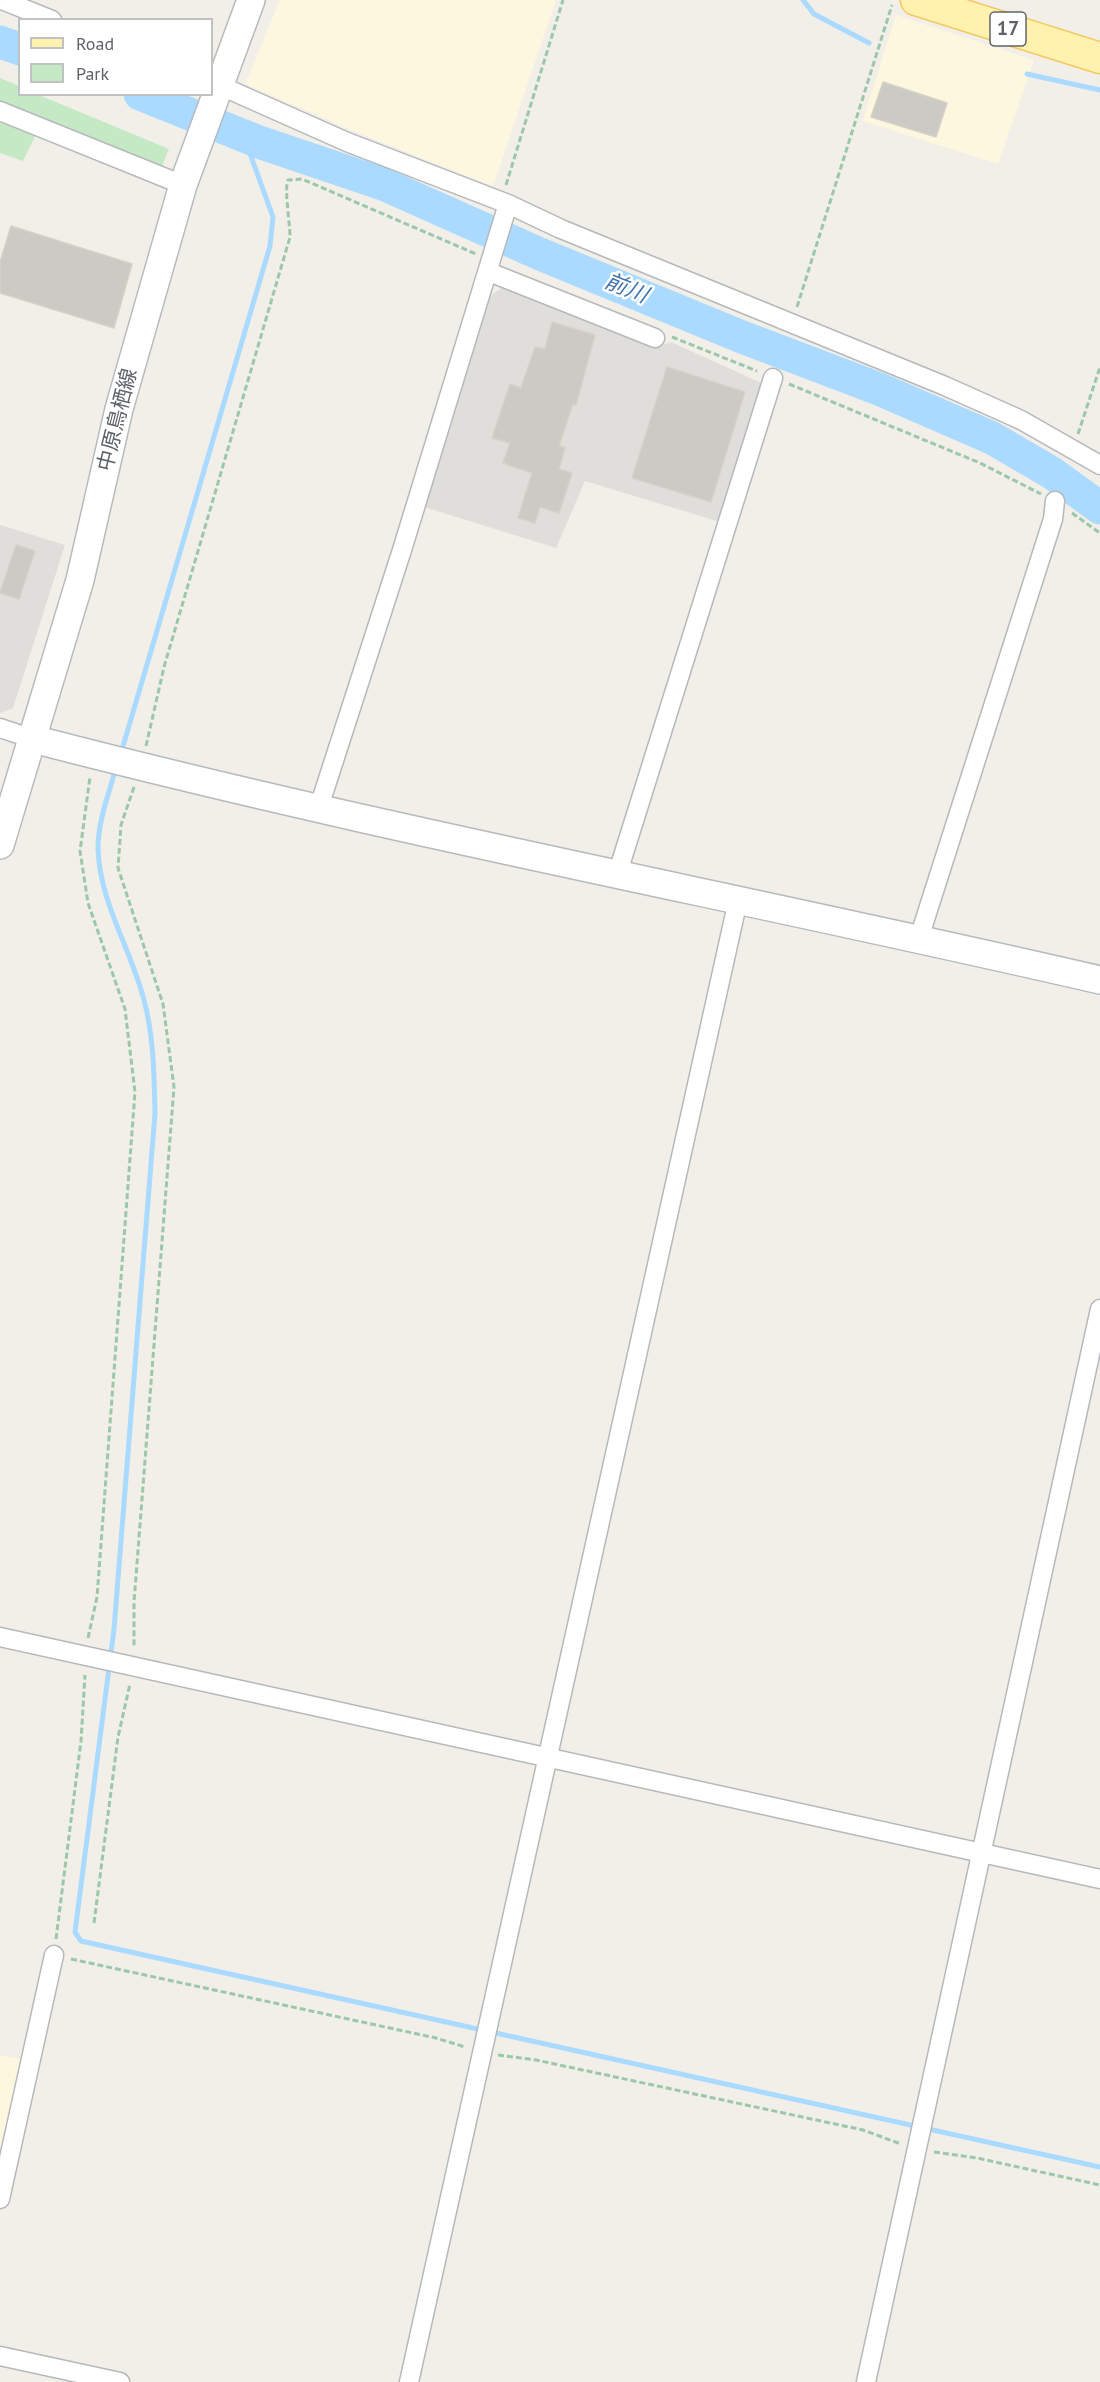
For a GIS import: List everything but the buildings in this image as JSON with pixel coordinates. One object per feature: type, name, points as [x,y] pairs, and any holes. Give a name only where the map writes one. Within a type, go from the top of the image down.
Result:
[{"type":"main road","name":"17","points":[[916,0],[1100,58]]},
{"type":"street","points":[[2,0],[47,18]]},
{"type":"street","name":"中原鳥栖線","points":[[0,846],[80,580],[119,409],[183,184],[216,88],[251,0]]},
{"type":"street","points":[[216,88],[504,209],[561,229],[945,386],[1021,420],[1100,465]]},
{"type":"street","points":[[0,111],[183,184]]},
{"type":"street","points":[[318,810],[491,263],[504,209]]},
{"type":"street","points":[[491,263],[655,338]]},
{"type":"street","points":[[617,875],[773,378]]},
{"type":"street","points":[[919,938],[1053,519],[1055,501]]},
{"type":"street","points":[[0,728],[137,766],[318,810],[919,938],[1100,980]]},
{"type":"street","points":[[409,2382],[738,900]]},
{"type":"street","points":[[866,2382],[1100,1309]]},
{"type":"street","points":[[0,1637],[1100,1879]]},
{"type":"street","points":[[0,2199],[54,1955]]},
{"type":"street","points":[[0,2356],[120,2382]]},
{"type":"path","points":[[504,209],[563,0]]},
{"type":"path","points":[[792,323],[894,0]]},
{"type":"path","points":[[94,1923],[129,1665],[174,1087],[163,1004],[118,868],[121,825],[132,795],[137,766],[145,751],[164,667],[290,237],[290,213],[285,187],[288,180],[302,179],[481,256],[491,263]]},
{"type":"path","points":[[655,338],[672,336],[980,463],[1055,501],[1100,532]]},
{"type":"path","points":[[1074,449],[1100,367]]},
{"type":"path","points":[[99,756],[90,771],[80,852],[88,903],[125,1010],[135,1092],[97,1598],[54,1955],[436,2038],[483,2053],[536,2060],[863,2130],[916,2149],[978,2158],[1100,2185]]},
{"type":"shaded area","points":[[280,0],[556,0],[493,186],[361,134],[245,84]]},
{"type":"shaded area","points":[[896,15],[1034,60],[998,164],[863,121]]},
{"type":"shaded area","points":[[503,287],[657,347],[671,342],[766,385],[720,522],[585,481],[556,548],[424,507],[490,296]]},
{"type":"shaded area","points":[[0,525],[65,545],[13,708],[0,713]]},
{"type":"shaded area","points":[[0,2055],[23,2060],[0,2163]]},
{"type":"green space","points":[[0,78],[18,86],[18,96],[41,96],[169,149],[160,171],[0,106]]},
{"type":"green space","points":[[0,117],[37,132],[23,161],[0,153]]},
{"type":"waterway","points":[[803,0],[814,14],[869,43]]},
{"type":"waterway","name":"前川","points":[[0,42],[18,48]]},
{"type":"waterway","points":[[1027,74],[1100,90]]},
{"type":"waterway","name":"前川","points":[[145,96],[259,142],[383,184],[540,254],[742,337],[879,389],[992,438],[1052,473],[1100,508]]},
{"type":"waterway","points":[[121,753],[270,246],[273,217],[249,151],[221,127]]},
{"type":"waterway","points":[[116,768],[100,828],[98,848],[100,868],[110,906],[144,1000],[153,1056],[155,1113],[114,1629],[75,1932],[81,1941],[1100,2167]]}]
